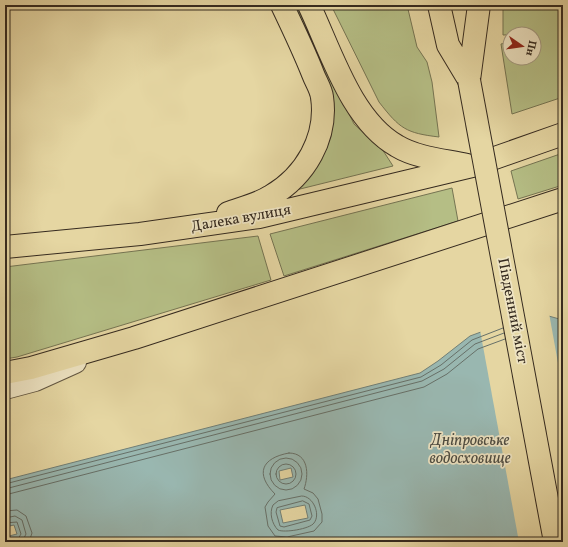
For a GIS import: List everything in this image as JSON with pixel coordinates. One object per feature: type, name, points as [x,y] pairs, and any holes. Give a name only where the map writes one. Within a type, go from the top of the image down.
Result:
[{"type":"main road","points":[[188,228],[270,197],[285,187],[312,156],[320,138],[323,118],[322,96],[300,40],[282,5]]},
{"type":"main road","points":[[309,5],[352,98],[367,121],[381,136],[411,153],[472,166]]},
{"type":"main road","points":[[439,5],[448,45],[469,80]]},
{"type":"main road","points":[[469,80],[479,5]]},
{"type":"main road","name":"Південний міст","points":[[469,80],[555,542]]},
{"type":"main road","name":"Далека вулиця","points":[[12,246],[188,228],[259,217],[472,166],[563,134]]},
{"type":"main road","points":[[5,373],[31,368],[94,350],[563,199]]},
{"type":"street","points":[[5,388],[35,380],[63,368],[94,350]]},
{"type":"green space","points":[[290,5],[296,5],[354,124],[384,152],[393,166],[296,190],[323,153]]},
{"type":"green space","points":[[331,5],[407,5],[417,47],[427,62],[432,82],[439,137],[419,134],[404,128],[386,111],[379,102]]},
{"type":"green space","points":[[503,5],[563,5],[563,97],[512,114],[504,66],[542,66],[542,26],[503,26]]},
{"type":"green space","points":[[563,153],[563,185],[518,199],[511,171]]},
{"type":"green space","points":[[452,188],[458,221],[284,276],[270,234]]},
{"type":"green space","points":[[258,236],[271,280],[17,357],[5,359],[5,267]]},
{"type":"water","name":"Дніпровське водосховище","points":[[530,314],[545,315],[563,320],[563,542],[5,542],[5,537],[17,534],[14,525],[5,527],[5,480],[420,373],[470,336]],"holes":[[[291,468],[293,477],[280,480],[279,471]],[[305,505],[308,518],[283,523],[280,510]]]},
{"type":"pier","points":[[529,312],[549,313],[563,391],[563,542],[519,542],[480,330]]}]
